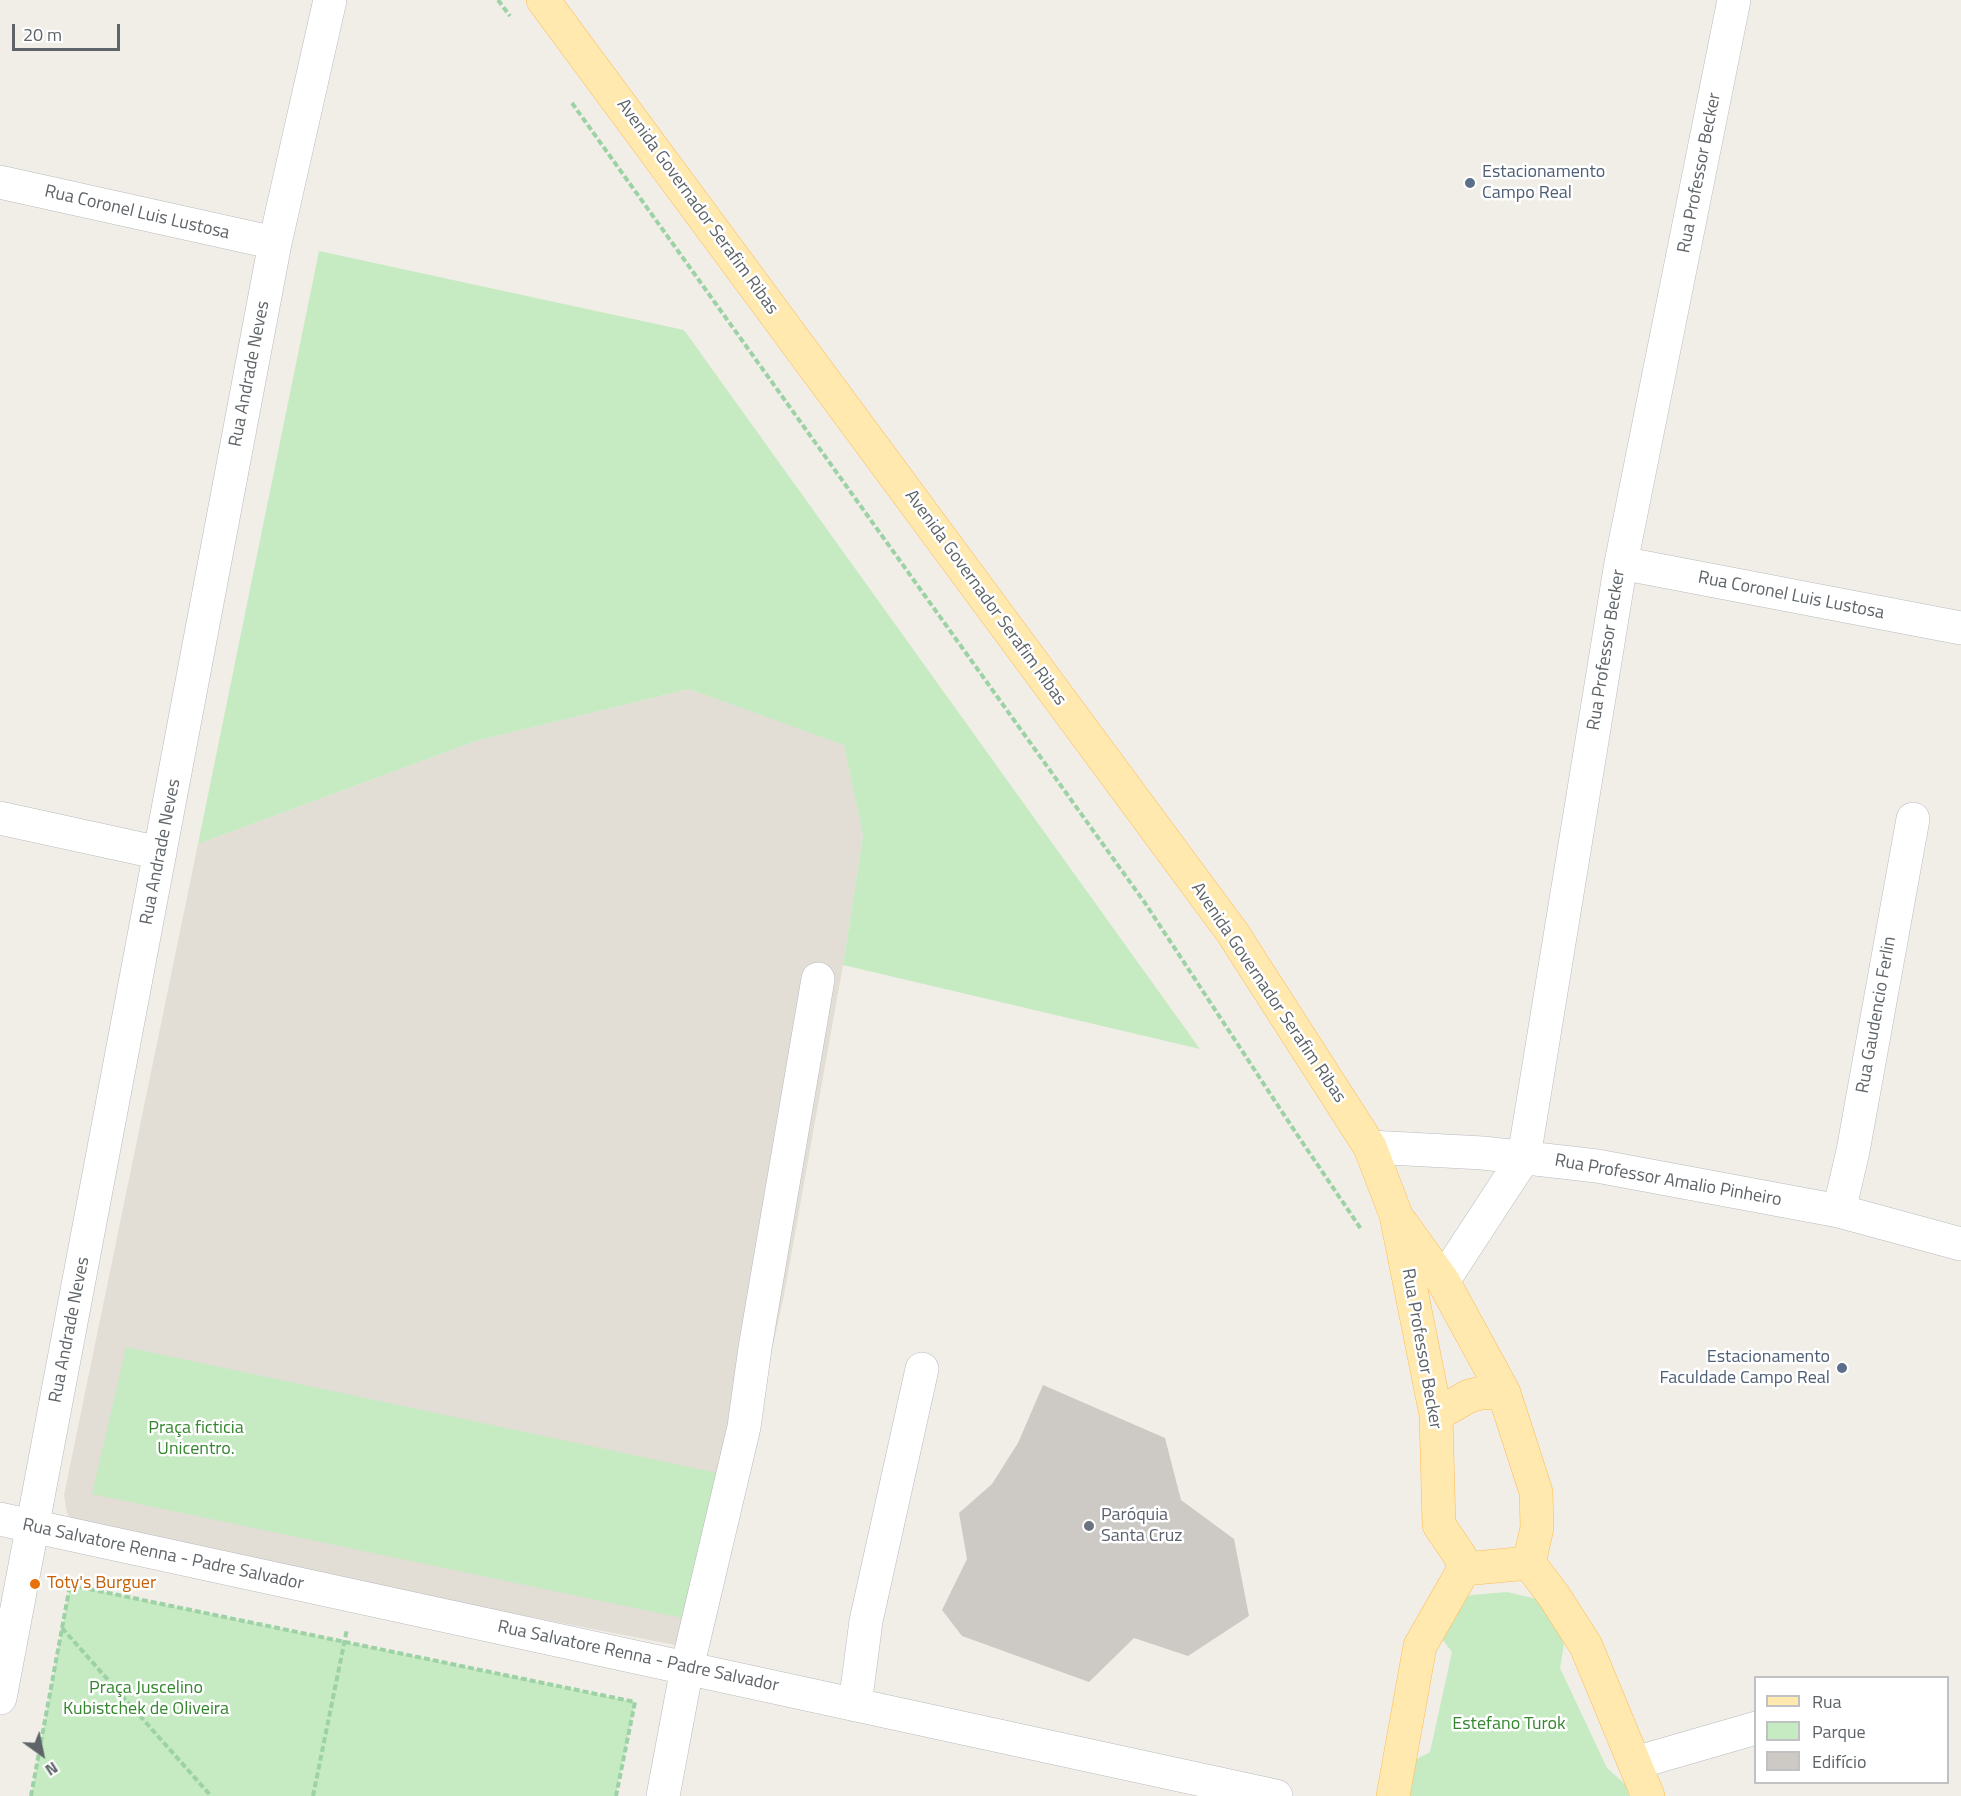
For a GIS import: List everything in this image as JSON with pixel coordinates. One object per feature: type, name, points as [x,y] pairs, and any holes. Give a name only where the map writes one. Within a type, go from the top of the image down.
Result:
[{"type":"main road","name":"Avenida Governador Serafim Ribas","points":[[543,0],[1232,932],[1370,1147],[1396,1215]]},
{"type":"main road","name":"Rua Professor Becker","points":[[1396,1215],[1443,1281],[1504,1393],[1536,1492],[1537,1528],[1530,1563]]},
{"type":"main road","name":"Rua Professor Becker","points":[[1396,1215],[1436,1415],[1439,1525],[1460,1556],[1464,1569]]},
{"type":"main road","points":[[1436,1415],[1469,1396],[1481,1393],[1504,1393]]},
{"type":"main road","points":[[1393,1796],[1420,1646],[1464,1569],[1530,1563],[1586,1646],[1648,1796]]},
{"type":"street","name":"Rua Professor Becker","points":[[1443,1281],[1524,1157],[1621,563],[1734,0]]},
{"type":"street","name":"Rua Andrade Neves","points":[[0,1698],[275,243],[331,3]]},
{"type":"street","name":"Rua Coronel Luis Lustosa","points":[[0,182],[275,243]]},
{"type":"street","name":"Rua Coronel Luis Lustosa","points":[[1621,563],[1961,628]]},
{"type":"street","points":[[0,818],[160,853]]},
{"type":"street","name":"Rua Gaudencio Ferlin","points":[[1839,1211],[1853,1151],[1913,819]]},
{"type":"street","points":[[663,1796],[687,1668],[744,1426],[755,1348],[818,979]]},
{"type":"street","name":"Rua Professor Amalio Pinheiro","points":[[1370,1147],[1524,1157],[1597,1166],[1839,1211],[1961,1244]]},
{"type":"street","points":[[855,1705],[867,1621],[922,1369]]},
{"type":"street","name":"Rua Salvatore Renna - Padre Salvador","points":[[0,1519],[1276,1796]]},
{"type":"street","points":[[1635,1763],[1754,1728]]},
{"type":"path","points":[[498,0],[512,19]]},
{"type":"path","points":[[567,97],[1145,903],[1364,1233]]},
{"type":"path","points":[[31,1796],[70,1586],[635,1702],[616,1796]]},
{"type":"path","points":[[313,1796],[343,1643],[355,1596]]},
{"type":"path","points":[[62,1628],[211,1796]]},
{"type":"shaded area","points":[[689,689],[844,744],[863,836],[843,965],[784,1295],[706,1651],[83,1530],[73,1524],[67,1513],[64,1495],[198,844],[476,741]]},
{"type":"green space","points":[[319,251],[684,330],[1200,1049],[843,965],[863,836],[844,745],[689,689],[476,741],[198,844]]},
{"type":"green space","name":"Praça ficticia Unicentro.","points":[[126,1347],[722,1474],[687,1619],[92,1494]]},
{"type":"green space","name":"Praça Juscelino Kubistchek de Oliveira","points":[[70,1585],[635,1702],[616,1796],[31,1796]]},
{"type":"green space","name":"Estefano Turok","points":[[1507,1592],[1545,1601],[1564,1644],[1560,1668],[1607,1768],[1626,1785],[1629,1796],[1410,1796],[1413,1761],[1430,1752],[1452,1652],[1436,1631],[1444,1608],[1471,1595]]},
{"type":"building","name":"Paróquia Santa Cruz","points":[[1043,1385],[1165,1438],[1181,1500],[1234,1539],[1249,1616],[1188,1656],[1134,1638],[1089,1682],[962,1636],[942,1610],[967,1559],[959,1513],[992,1484],[1018,1443]]},
{"type":"place","name":"Estacionamento Campo Real","points":[[1470,183]]},
{"type":"place","name":"Estacionamento Faculdade Campo Real","points":[[1842,1368]]},
{"type":"place","name":"Paróquia Santa Cruz","points":[[1089,1526]]},
{"type":"place","name":"Toty's Burguer","points":[[35,1584]]}]
